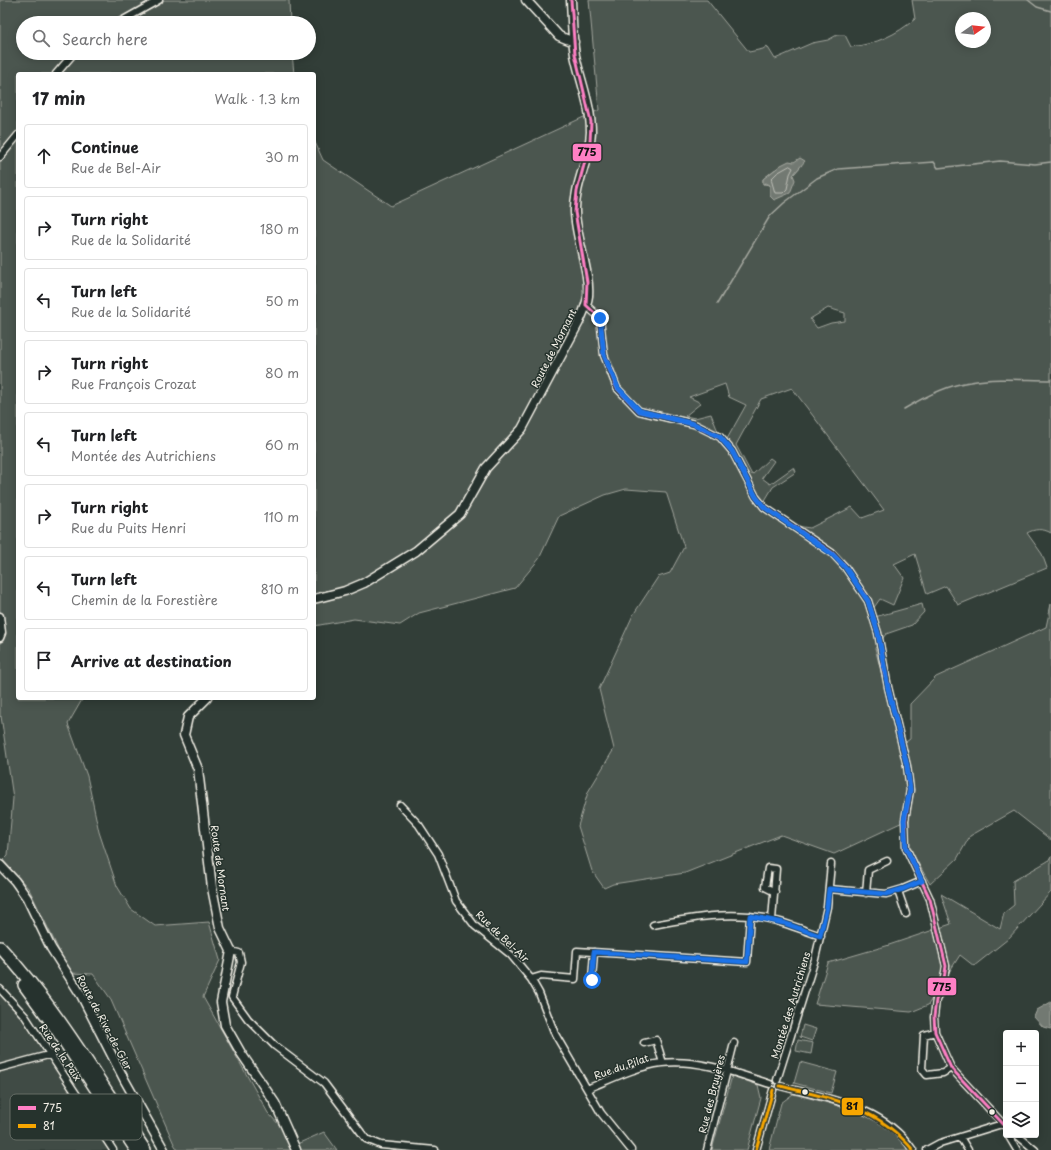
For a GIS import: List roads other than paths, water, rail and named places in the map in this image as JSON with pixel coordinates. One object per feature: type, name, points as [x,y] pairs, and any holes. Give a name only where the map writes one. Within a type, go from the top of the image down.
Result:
[{"type":"highway","points":[[0,946],[61,1022],[108,1094]]},
{"type":"highway","points":[[0,958],[27,989],[54,1026],[99,1094]]},
{"type":"highway","points":[[129,1140],[136,1150]]},
{"type":"highway","points":[[138,1140],[145,1150]]},
{"type":"main road","points":[[526,0],[559,36],[574,42]]},
{"type":"main road","name":"Route de Mornant","points":[[316,598],[345,591],[364,583],[416,551],[460,514],[486,468],[522,430],[579,322],[586,305],[588,287],[577,231],[575,210],[577,192],[588,153],[591,133],[590,117],[575,54],[572,0]]},
{"type":"main road","name":"Route de Mornant","points":[[205,700],[188,716],[184,735],[198,769],[212,888],[220,928],[231,951]]},
{"type":"main road","name":"Route de Rive-de-Gier","points":[[0,865],[15,881],[27,898],[51,948],[81,995],[134,1094]]},
{"type":"main road","points":[[231,951],[221,1002],[224,1025],[275,1103],[288,1127],[296,1150]]},
{"type":"main road","name":"Route de Rive-de-Gier","points":[[142,1109],[164,1150]]},
{"type":"street","points":[[130,16],[159,0]]},
{"type":"street","points":[[58,72],[68,60]]},
{"type":"street","points":[[0,157],[16,137]]},
{"type":"street","points":[[586,305],[600,318],[604,355],[618,388],[640,411],[694,424],[720,437],[732,451],[753,491],[764,507],[832,554],[845,567],[868,601],[878,633],[888,688],[907,766],[910,790],[904,820],[906,848],[930,899],[946,966],[944,985],[936,1000],[934,1017],[935,1032],[942,1051],[951,1068],[985,1102],[1003,1124]]},
{"type":"street","points":[[0,616],[2,633],[0,638]]},
{"type":"street","name":"Rue de Bel-Air","points":[[400,805],[419,825],[438,854],[456,901],[475,926],[511,955],[531,978],[540,993],[555,1034],[601,1114],[631,1150]]},
{"type":"street","points":[[866,893],[868,870],[887,861]]},
{"type":"street","name":"Montée des Autrichiens","points":[[778,1083],[815,959],[827,907],[831,864]]},
{"type":"street","points":[[829,889],[886,894],[898,891],[922,881]]},
{"type":"street","points":[[898,891],[906,914]]},
{"type":"street","points":[[772,920],[775,892]]},
{"type":"street","points":[[653,925],[702,916],[750,916],[772,920],[820,936]]},
{"type":"street","points":[[531,978],[541,976],[575,979],[577,951],[747,962],[750,916]]},
{"type":"street","points":[[231,951],[239,953],[241,962],[232,997],[237,1006],[275,1046],[324,1083],[366,1139],[381,1145],[435,1150]]},
{"type":"street","points":[[592,980],[594,952]]},
{"type":"street","name":"Rue de la Paix","points":[[0,989],[25,1016],[52,1054],[77,1094]]},
{"type":"street","points":[[935,1032],[924,1035],[922,1069],[927,1075],[943,1073],[951,1068]]},
{"type":"street","name":"Rue du Pilat","points":[[644,1043],[656,1040],[663,1063]]},
{"type":"street","name":"Rue des Bruyères","points":[[707,1150],[734,1043]]},
{"type":"street","points":[[0,1068],[52,1054]]},
{"type":"street","name":"Rue du Pilat","points":[[587,1089],[646,1066],[663,1063],[701,1064],[728,1070],[772,1087]]},
{"type":"street","points":[[756,1150],[772,1087],[772,1081],[852,1106],[877,1116],[905,1137],[913,1150]]},
{"type":"street","points":[[927,1150],[940,1143],[1003,1125]]},
{"type":"street","points":[[960,1137],[968,1150]]},
{"type":"street","points":[[1010,1138],[1017,1150]]},
{"type":"street","points":[[1021,1138],[1035,1150]]},
{"type":"street","name":"Rue de la Paix","points":[[107,1140],[113,1150]]},
{"type":"water","points":[[800,158],[805,161],[793,175],[795,180],[790,193],[774,200],[770,196],[770,185],[766,183],[763,184],[763,179],[781,165],[789,161],[794,162]]},
{"type":"water","points":[[1051,1002],[1051,1029],[1043,1027],[1034,1017],[1037,1010]]},
{"type":"waterway","points":[[1028,0],[1037,7],[1051,11]]},
{"type":"waterway","points":[[717,304],[770,216],[784,203],[817,178],[838,169],[934,162],[938,168],[1000,161],[1035,164],[1051,162]]},
{"type":"waterway","points":[[904,409],[936,392],[953,386],[980,380],[1051,380]]}]
